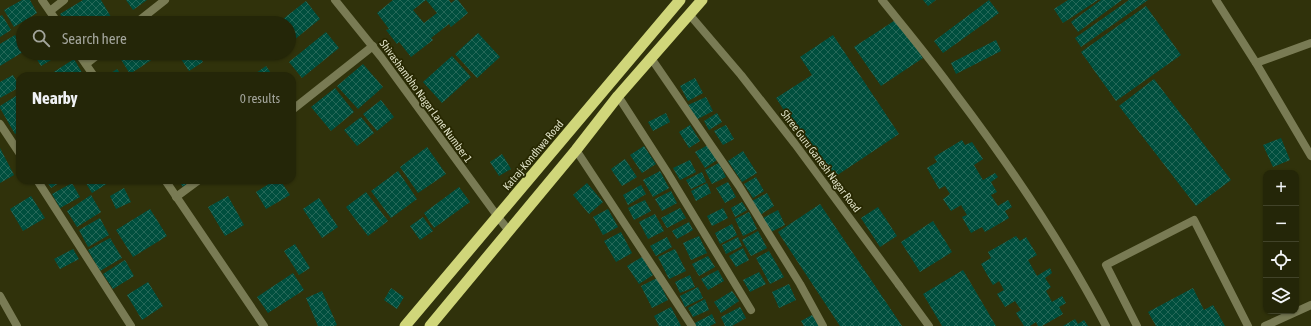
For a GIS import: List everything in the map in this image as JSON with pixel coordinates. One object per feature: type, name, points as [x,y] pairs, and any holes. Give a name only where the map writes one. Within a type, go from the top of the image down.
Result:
[{"type":"highway","name":"Katraj-Kondhwa Road","points":[[405,326],[680,0]]},
{"type":"highway","points":[[430,326],[576,150],[618,96],[702,0]]},
{"type":"street","points":[[42,0],[53,16]]},
{"type":"street","points":[[50,11],[64,0]]},
{"type":"street","points":[[145,16],[165,0]]},
{"type":"street","name":"Shivashambho Nagar Lane Number 1","points":[[335,0],[373,46],[509,231]]},
{"type":"street","points":[[882,0],[955,92],[1032,200],[1086,287],[1106,326]]},
{"type":"street","points":[[1216,0],[1256,63],[1311,156]]},
{"type":"street","name":"Shree Guru Ganesh Nagar Road","points":[[689,14],[741,75],[795,144],[929,326]]},
{"type":"street","points":[[1256,63],[1311,43]]},
{"type":"street","points":[[296,107],[373,46]]},
{"type":"street","points":[[651,58],[739,186],[800,284],[823,326]]},
{"type":"street","points":[[83,60],[91,72]]},
{"type":"street","points":[[86,64],[91,60]]},
{"type":"street","points":[[618,96],[667,172],[751,310]]},
{"type":"street","points":[[0,124],[16,148]]},
{"type":"street","points":[[576,150],[692,326]]},
{"type":"street","points":[[40,184],[131,326]]},
{"type":"street","points":[[168,184],[264,326]]},
{"type":"street","points":[[176,197],[194,184]]},
{"type":"street","points":[[1137,326],[1106,265],[1194,220],[1248,326]]},
{"type":"street","points":[[0,296],[17,326]]},
{"type":"street","points":[[1265,326],[1311,305]]},
{"type":"building","points":[[22,0],[30,0],[37,13],[32,16],[16,16],[16,26],[14,27],[4,10]]},
{"type":"building","points":[[83,0],[101,0],[110,16],[61,16],[60,14]]},
{"type":"building","points":[[126,0],[147,0],[133,10]]},
{"type":"building","points":[[393,0],[426,0],[449,0],[451,3],[458,0],[468,13],[451,27],[449,24],[431,38],[433,40],[411,57],[399,42],[397,44],[386,30],[389,29],[377,13]],"holes":[[[426,0],[437,13],[424,23],[413,10]]]},
{"type":"building","points":[[923,0],[936,0],[928,6]]},
{"type":"building","points":[[989,0],[999,13],[943,53],[934,41]]},
{"type":"building","points":[[1068,0],[1098,0],[1063,23],[1054,9]]},
{"type":"building","points":[[1101,0],[1122,0],[1078,32],[1071,22]]},
{"type":"building","points":[[1129,0],[1148,0],[1081,47],[1075,38]]},
{"type":"building","points":[[306,1],[320,19],[296,38],[296,16],[287,16]]},
{"type":"building","points":[[1146,6],[1181,55],[1116,101],[1081,52]]},
{"type":"building","points":[[2,15],[11,30],[0,37],[0,16]]},
{"type":"building","points":[[897,19],[923,58],[881,86],[854,47]]},
{"type":"building","points":[[326,32],[339,48],[302,78],[289,62],[291,60],[296,60],[296,56]]},
{"type":"building","points":[[478,33],[500,57],[477,78],[455,54]]},
{"type":"building","points":[[15,35],[16,37],[16,56],[0,66],[0,44]]},
{"type":"building","points":[[833,35],[899,134],[830,180],[776,98],[812,75],[800,57]]},
{"type":"building","points":[[996,40],[1001,51],[956,74],[951,63]]},
{"type":"building","points":[[452,56],[471,77],[442,103],[423,82]]},
{"type":"building","points":[[37,60],[51,60],[41,66]]},
{"type":"building","points":[[75,60],[82,72],[54,72]]},
{"type":"building","points":[[121,60],[151,60],[133,72],[129,72]]},
{"type":"building","points":[[182,60],[202,60],[203,62],[189,71]]},
{"type":"building","points":[[363,64],[383,87],[358,109],[337,86]]},
{"type":"building","points":[[266,66],[270,72],[258,72]]},
{"type":"building","points":[[13,75],[16,80],[16,89],[0,98],[0,82]]},
{"type":"building","points":[[695,78],[703,93],[688,101],[680,86]]},
{"type":"building","points":[[1154,79],[1231,180],[1196,206],[1119,106]]},
{"type":"building","points":[[335,88],[354,112],[331,131],[311,107]]},
{"type":"building","points":[[16,96],[15,134],[0,108],[0,106]]},
{"type":"building","points":[[706,97],[713,111],[696,120],[688,105]]},
{"type":"building","points":[[381,100],[394,117],[377,131],[363,114]]},
{"type":"building","points":[[666,113],[670,122],[653,131],[648,122]]},
{"type":"building","points":[[717,113],[722,122],[709,130],[704,121]]},
{"type":"building","points":[[361,117],[374,133],[357,146],[344,130]]},
{"type":"building","points":[[690,125],[700,141],[689,148],[679,132]]},
{"type":"building","points":[[726,125],[734,139],[723,145],[714,131]]},
{"type":"building","points":[[1281,138],[1290,160],[1273,167],[1263,145]]},
{"type":"building","points":[[962,140],[965,145],[972,142],[983,159],[974,165],[983,180],[995,173],[998,177],[991,182],[997,192],[991,195],[998,206],[1008,200],[1012,207],[1005,211],[1009,218],[985,232],[982,227],[971,233],[962,217],[967,215],[961,205],[951,211],[943,199],[950,194],[945,186],[939,189],[927,168],[937,162],[934,157]]},
{"type":"building","points":[[708,145],[717,160],[705,168],[695,152]]},
{"type":"building","points":[[644,146],[656,164],[642,173],[630,155]]},
{"type":"building","points":[[427,147],[446,174],[418,193],[400,167]]},
{"type":"building","points":[[0,148],[14,175],[0,183]]},
{"type":"building","points":[[743,151],[757,173],[742,182],[728,161]]},
{"type":"building","points":[[502,154],[511,169],[499,176],[490,162]]},
{"type":"building","points":[[625,159],[637,177],[622,186],[611,169]]},
{"type":"building","points":[[690,160],[696,172],[680,180],[673,168]]},
{"type":"building","points":[[719,163],[726,177],[712,184],[705,170]]},
{"type":"building","points":[[398,171],[417,199],[391,218],[371,191]]},
{"type":"building","points":[[660,171],[669,188],[653,197],[643,180]]},
{"type":"building","points":[[702,172],[706,182],[691,189],[686,180]]},
{"type":"building","points":[[756,177],[764,191],[753,198],[744,184]]},
{"type":"building","points":[[728,182],[736,197],[725,203],[716,188]]},
{"type":"building","points":[[587,183],[603,202],[589,214],[573,195]]},
{"type":"building","points":[[707,183],[711,193],[696,201],[691,191]]},
{"type":"building","points":[[48,184],[58,184],[51,188]]},
{"type":"building","points":[[73,184],[80,197],[60,208],[52,194]]},
{"type":"building","points":[[86,184],[107,184],[92,193]]},
{"type":"building","points":[[181,184],[188,184],[183,187]]},
{"type":"building","points":[[269,184],[283,184],[290,195],[266,209],[256,192]]},
{"type":"building","points":[[641,185],[646,194],[628,205],[623,195]]},
{"type":"building","points":[[459,187],[470,202],[434,228],[424,213]]},
{"type":"building","points":[[124,188],[131,202],[116,209],[110,196]]},
{"type":"building","points":[[671,191],[677,203],[662,211],[655,199]]},
{"type":"building","points":[[366,192],[388,221],[368,236],[346,207]]},
{"type":"building","points":[[767,193],[774,206],[760,215],[752,201]]},
{"type":"building","points":[[91,195],[101,212],[77,227],[67,211]]},
{"type":"building","points":[[31,196],[45,218],[23,231],[10,209]]},
{"type":"building","points":[[228,196],[244,225],[225,236],[208,207]]},
{"type":"building","points":[[319,198],[338,227],[322,238],[303,209]]},
{"type":"building","points":[[645,200],[651,211],[634,220],[628,208]]},
{"type":"building","points":[[742,202],[747,210],[735,217],[731,208]]},
{"type":"building","points":[[820,204],[902,326],[840,326],[778,232]]},
{"type":"building","points":[[878,207],[897,236],[880,247],[861,218]]},
{"type":"building","points":[[680,208],[686,218],[667,228],[661,218]]},
{"type":"building","points":[[723,208],[728,218],[712,226],[707,216]]},
{"type":"building","points":[[150,209],[167,236],[133,257],[116,230]]},
{"type":"building","points":[[608,209],[618,227],[603,235],[593,217]]},
{"type":"building","points":[[778,210],[785,225],[771,232],[763,218]]},
{"type":"building","points":[[749,212],[757,229],[743,236],[735,219]]},
{"type":"building","points":[[655,214],[664,231],[648,239],[639,222]]},
{"type":"building","points":[[423,217],[433,231],[420,240],[410,226]]},
{"type":"building","points":[[100,218],[109,235],[88,247],[79,230]]},
{"type":"building","points":[[933,221],[952,252],[920,272],[901,242]]},
{"type":"building","points":[[689,222],[693,230],[677,239],[672,231]]},
{"type":"building","points":[[732,224],[737,235],[720,244],[715,233]]},
{"type":"building","points":[[758,231],[767,248],[751,256],[742,240]]},
{"type":"building","points":[[621,232],[632,253],[616,262],[604,241]]},
{"type":"building","points":[[699,236],[707,253],[691,260],[683,243]]},
{"type":"building","points":[[1016,236],[1020,241],[1026,237],[1037,255],[1028,260],[1037,276],[1050,268],[1052,273],[1045,278],[1051,287],[1046,291],[1052,302],[1062,296],[1066,303],[1059,307],[1063,314],[1042,326],[1038,326],[1036,322],[1030,326],[1024,326],[1016,313],[1021,310],[1015,301],[1005,307],[997,294],[1004,290],[999,281],[993,285],[981,264],[991,258],[988,252]]},
{"type":"building","points":[[667,237],[672,247],[656,256],[650,246]]},
{"type":"building","points":[[738,237],[742,246],[726,254],[722,245]]},
{"type":"building","points":[[110,238],[122,258],[100,271],[88,250]]},
{"type":"building","points":[[295,244],[310,268],[299,275],[284,251]]},
{"type":"building","points":[[743,248],[749,260],[736,267],[729,256]]},
{"type":"building","points":[[73,249],[79,259],[60,269],[54,259]]},
{"type":"building","points":[[675,249],[686,271],[669,279],[658,257]]},
{"type":"building","points":[[769,251],[784,277],[770,284],[756,258]]},
{"type":"building","points":[[708,256],[715,267],[699,276],[692,264]]},
{"type":"building","points":[[642,257],[653,275],[639,284],[627,266]]},
{"type":"building","points":[[125,260],[134,276],[113,289],[103,274]]},
{"type":"building","points":[[718,270],[724,281],[708,290],[701,279]]},
{"type":"building","points":[[963,270],[996,326],[942,326],[923,294]]},
{"type":"building","points":[[759,272],[766,284],[750,292],[743,280]]},
{"type":"building","points":[[293,273],[304,290],[268,313],[257,297]]},
{"type":"building","points":[[690,275],[695,287],[680,293],[675,282]]},
{"type":"building","points":[[657,278],[668,300],[652,308],[641,286]]},
{"type":"building","points":[[148,282],[163,306],[142,320],[127,295]]},
{"type":"building","points":[[789,284],[796,300],[779,308],[772,292]]},
{"type":"building","points":[[698,287],[703,298],[685,307],[680,296]]},
{"type":"building","points":[[391,288],[404,297],[397,309],[384,300]]},
{"type":"building","points":[[1193,288],[1204,310],[1213,305],[1225,326],[1156,326],[1148,312]]},
{"type":"building","points":[[322,291],[337,325],[318,326],[306,298]]},
{"type":"building","points":[[732,291],[739,301],[721,313],[714,302]]},
{"type":"building","points":[[705,299],[709,310],[693,317],[688,308]]},
{"type":"building","points":[[671,307],[681,326],[659,326],[654,316]]},
{"type":"building","points":[[740,307],[746,318],[732,326],[725,326],[721,317]]},
{"type":"building","points":[[712,314],[716,323],[710,326],[696,326],[695,323]]},
{"type":"building","points":[[812,315],[819,326],[804,326],[801,321]]},
{"type":"building","points":[[1075,319],[1078,324],[1084,320],[1088,326],[1063,326]]}]
